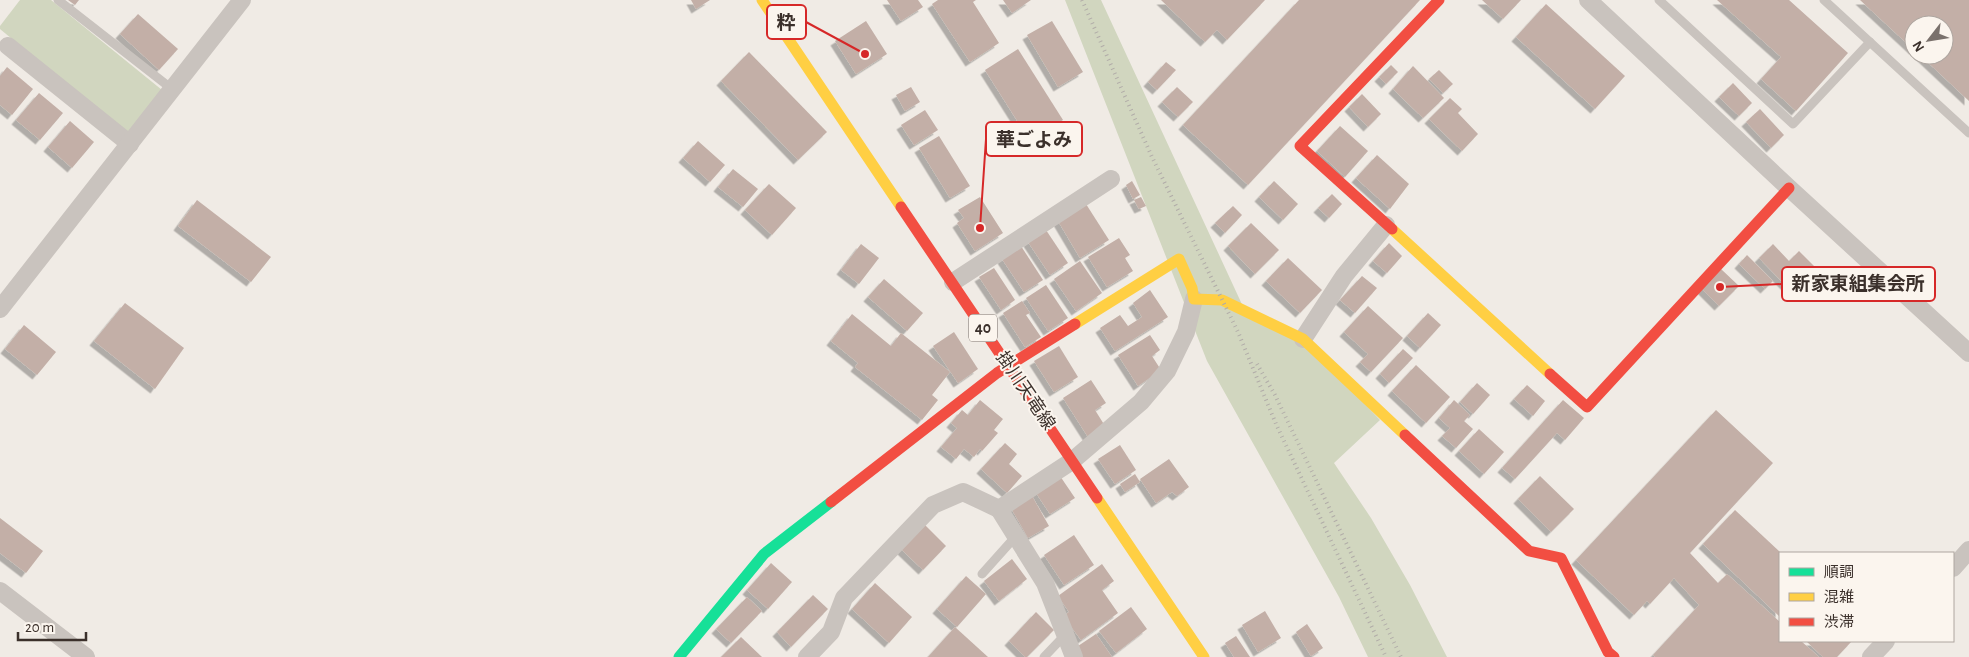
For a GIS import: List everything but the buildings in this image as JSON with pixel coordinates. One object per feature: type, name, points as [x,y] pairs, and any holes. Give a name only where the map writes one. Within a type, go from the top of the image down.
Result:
[{"type":"street","points":[[0,309],[242,0]]},
{"type":"street","name":"掛川天竜線","points":[[762,0],[1204,657]]},
{"type":"street","points":[[1439,0],[1300,146],[1587,407],[1789,188]]},
{"type":"street","points":[[1588,0],[1969,353]]},
{"type":"street","points":[[8,46],[130,144]]},
{"type":"street","points":[[953,282],[1110,179]]},
{"type":"street","points":[[1303,339],[1344,276],[1386,225]]},
{"type":"street","points":[[679,657],[764,554],[996,373],[1179,258],[1190,281],[1194,299],[1186,332],[1167,371],[1141,402],[1072,461],[999,509]]},
{"type":"street","points":[[1194,299],[1222,300],[1303,339],[1530,551],[1561,558],[1608,652],[1614,657]]},
{"type":"street","points":[[807,657],[831,632],[844,598],[933,505],[964,492],[999,509],[1044,583],[1074,657]]},
{"type":"street","points":[[1954,567],[1969,550]]},
{"type":"street","points":[[0,591],[86,657]]},
{"type":"street","points":[[1871,657],[1885,642]]},
{"type":"lane","points":[[58,0],[172,90]]},
{"type":"lane","points":[[1824,0],[1969,133]]},
{"type":"lane","points":[[1663,2],[1792,124],[1870,42]]},
{"type":"lane","points":[[982,574],[1016,536]]},
{"type":"lane","points":[[1044,657],[1065,635]]},
{"type":"green space","points":[[20,0],[51,0],[162,90],[128,135],[0,29],[0,26]]},
{"type":"green space","points":[[1065,0],[1101,0],[1246,313],[1303,339],[1380,420],[1334,463],[1371,518],[1410,585],[1447,657],[1368,657],[1339,597],[1207,361]]},
{"type":"railway","points":[[1082,0],[1152,157],[1238,332],[1276,424],[1386,657]]},
{"type":"railway","points":[[1257,364],[1275,395],[1401,657]]},
{"type":"traffic: fast","points":[[679,657],[764,554],[831,502]]},
{"type":"traffic: slow","points":[[762,0],[901,207]]},
{"type":"traffic: slow","points":[[1392,229],[1550,374]]},
{"type":"traffic: slow","points":[[1075,324],[1179,259],[1192,288],[1194,299],[1222,300],[1303,339],[1405,435]]},
{"type":"traffic: slow","points":[[1097,498],[1204,657]]},
{"type":"traffic: jam","points":[[1392,229],[1300,146],[1439,0]]},
{"type":"traffic: jam","points":[[1550,374],[1587,407],[1789,188]]},
{"type":"traffic: jam","points":[[901,207],[1097,498]]},
{"type":"traffic: jam","points":[[831,502],[997,373],[1075,324]]},
{"type":"traffic: jam","points":[[1405,435],[1529,551],[1561,558],[1608,652],[1614,657]]},
{"type":"place","name":"粋","points":[[865,54]]},
{"type":"place","name":"華ごよみ","points":[[980,228]]},
{"type":"place","name":"新家東組集会所","points":[[1720,287]]}]
